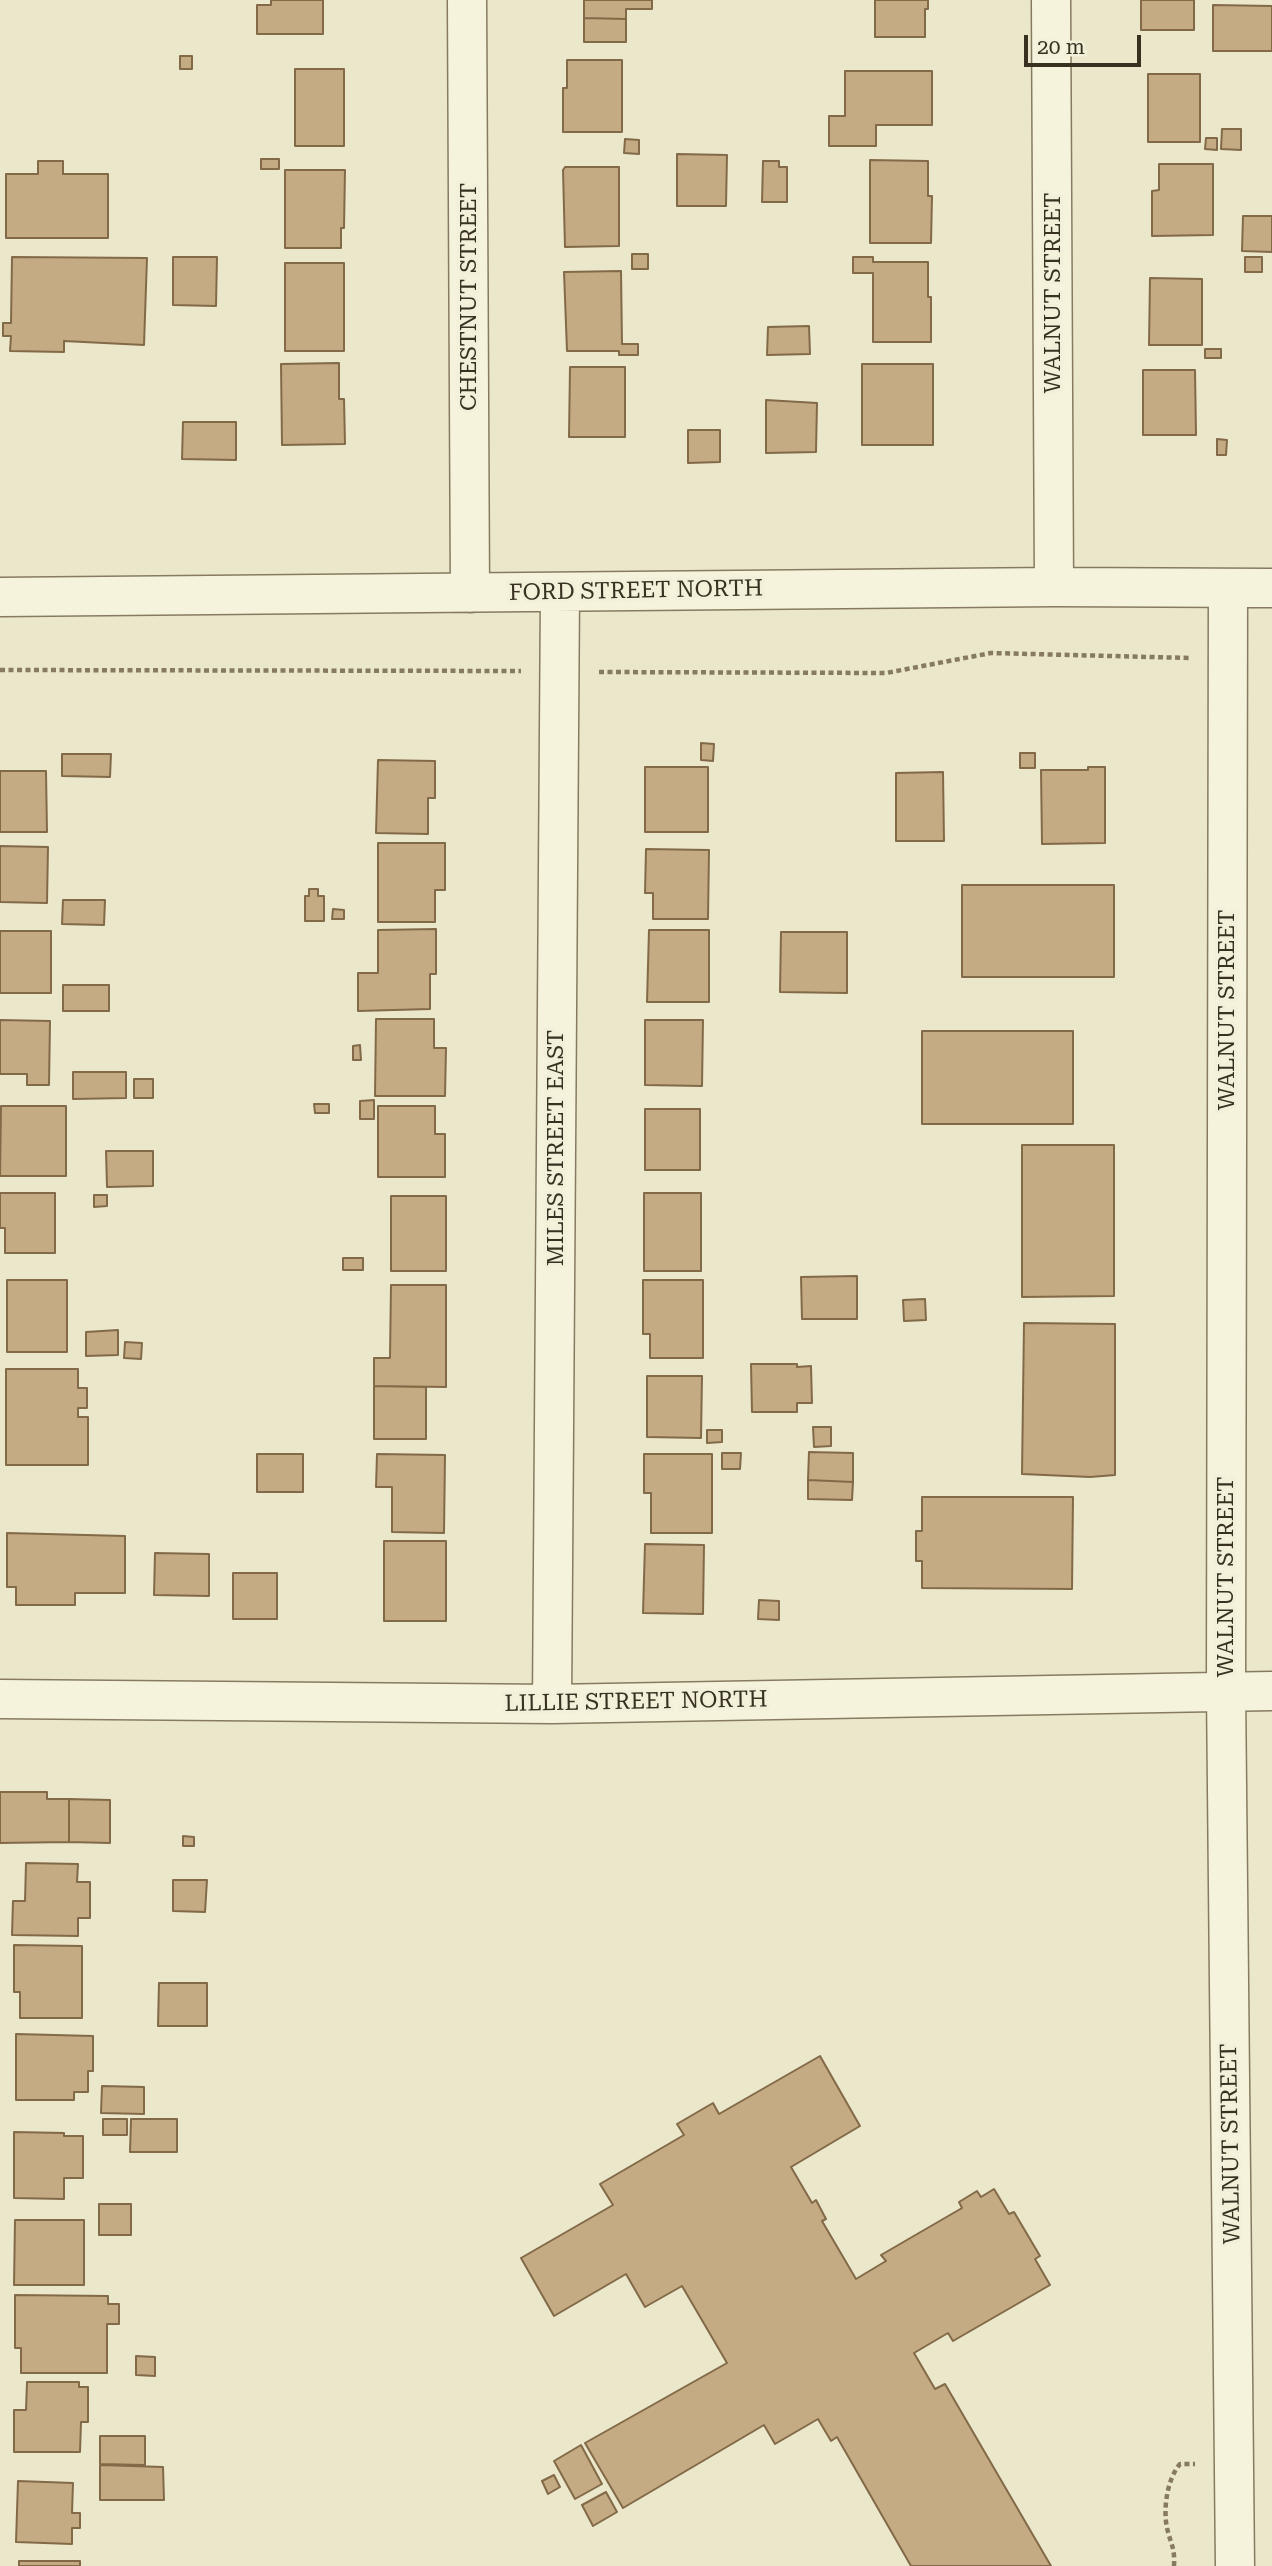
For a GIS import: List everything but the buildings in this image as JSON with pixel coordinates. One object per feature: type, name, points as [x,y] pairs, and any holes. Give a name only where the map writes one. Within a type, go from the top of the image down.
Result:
[{"type":"street","name":"CHESTNUT STREET","points":[[467,0],[470,593]]},
{"type":"street","name":"WALNUT STREET","points":[[1051,0],[1054,587]]},
{"type":"street","name":"FORD STREET NORTH","points":[[0,597],[1054,587],[1272,588]]},
{"type":"street","name":"WALNUT STREET","points":[[1228,589],[1226,1690],[1235,2566]]},
{"type":"street","name":"MILES STREET EAST","points":[[552,1704],[560,592]]},
{"type":"street","name":"LILLIE STREET NORTH","points":[[0,1699],[552,1704],[1272,1690]]},
{"type":"path","points":[[0,670],[886,673],[991,653],[1227,658]]},
{"type":"path","points":[[1174,2566],[1175,2549],[1167,2527],[1166,2503],[1174,2471],[1180,2464],[1234,2464]]}]
